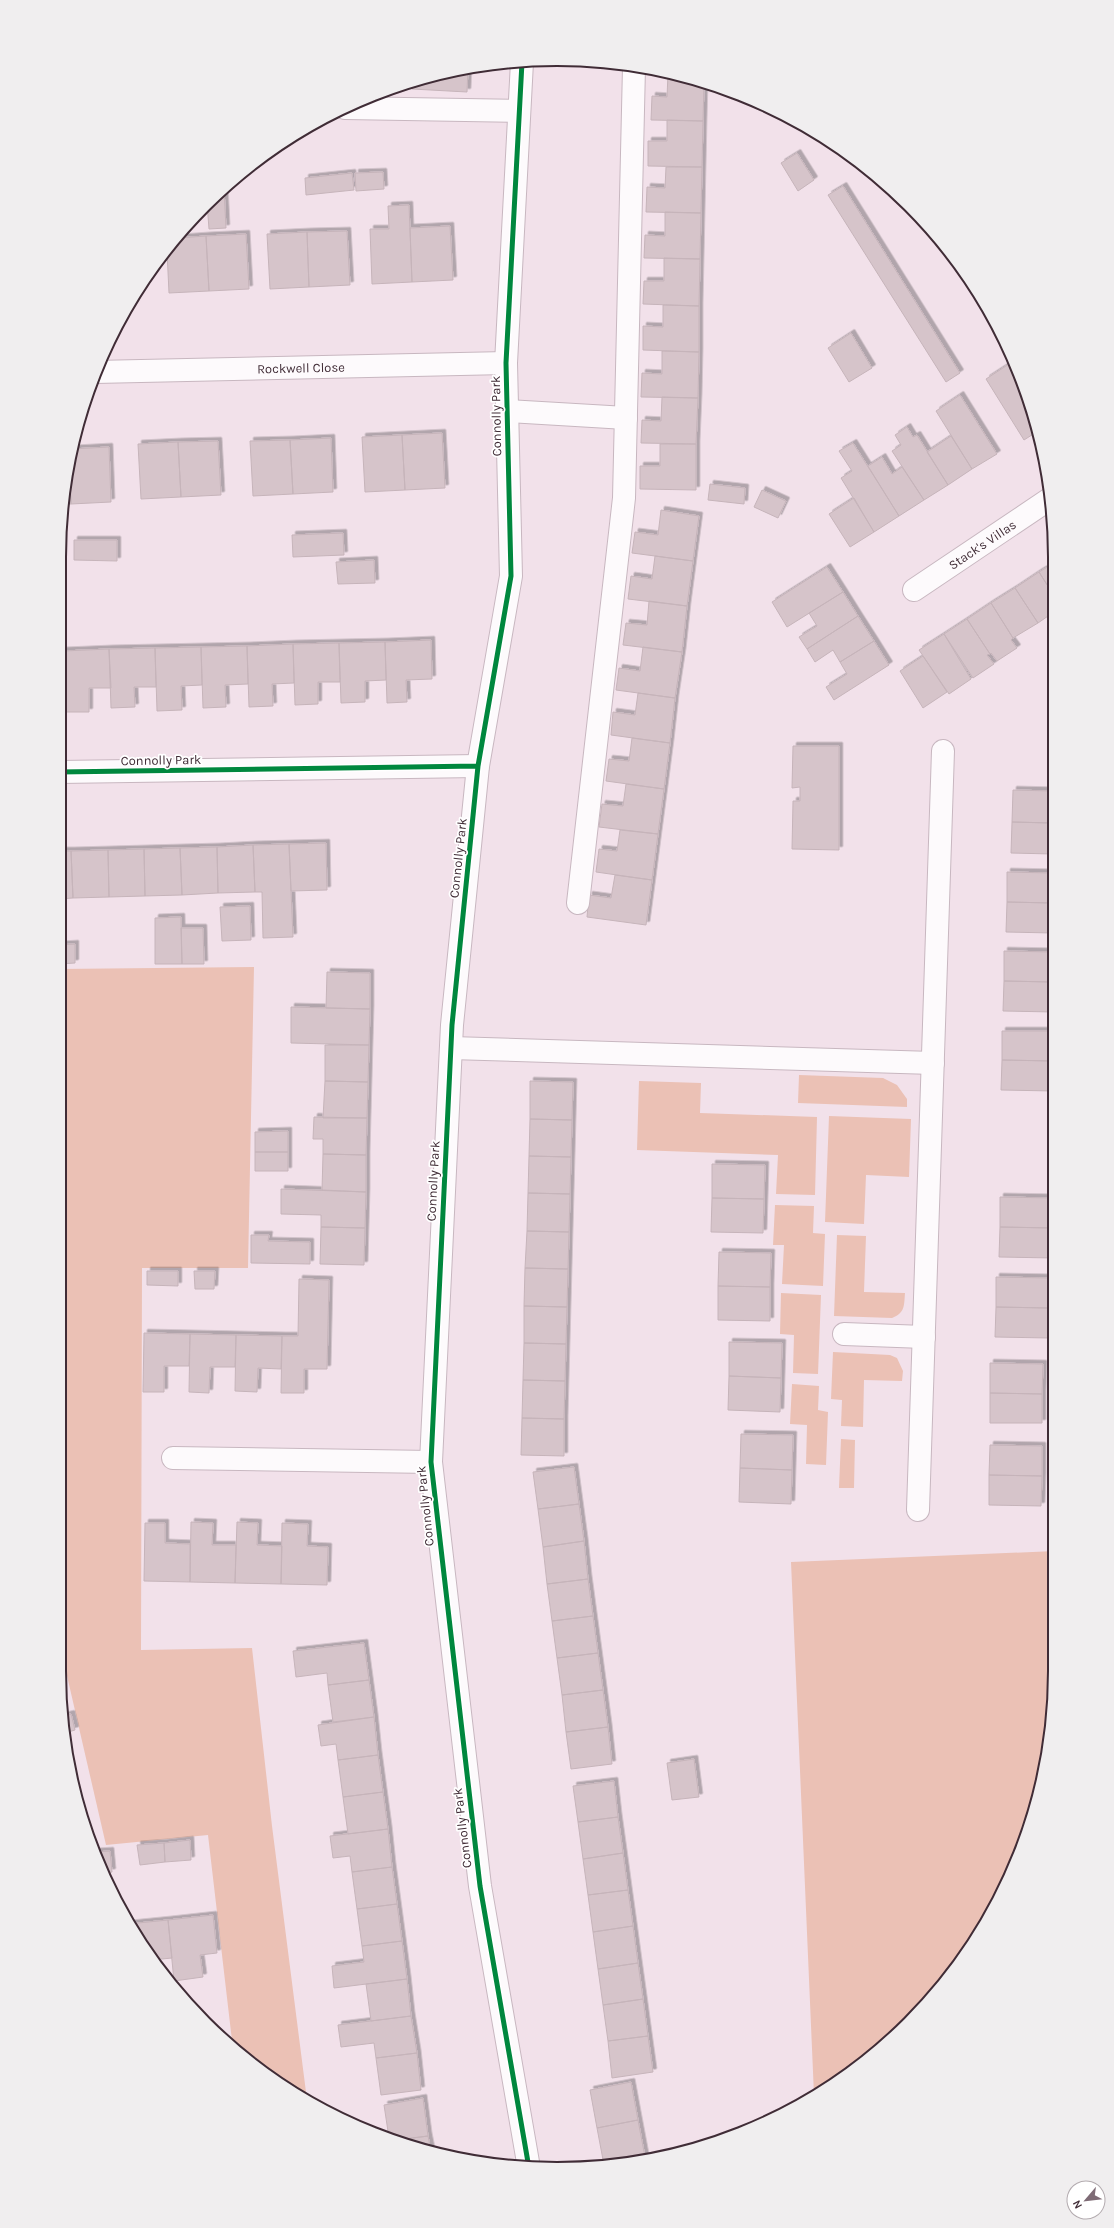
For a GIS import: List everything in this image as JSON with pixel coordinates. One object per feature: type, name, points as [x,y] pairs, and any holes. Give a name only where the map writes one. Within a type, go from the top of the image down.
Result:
[{"type":"street","name":"Connolly Park","points":[[522,67],[506,363],[512,576],[478,766],[451,1048],[431,1462],[480,1886],[528,2161]]},
{"type":"street","points":[[578,902],[624,498],[634,72]]},
{"type":"street","points":[[358,108],[519,111]]},
{"type":"street","name":"Rockwell Close","points":[[102,372],[506,363]]},
{"type":"street","points":[[507,411],[626,418]]},
{"type":"street","name":"Stack's Villas","points":[[914,590],[1045,502]]},
{"type":"street","points":[[918,1510],[943,751]]},
{"type":"street","name":"Connolly Park","points":[[66,772],[478,766]]},
{"type":"street","points":[[451,1048],[933,1063]]},
{"type":"street","points":[[844,1334],[924,1337]]},
{"type":"street","name":"Connolly Park","points":[[173,1458],[431,1462]]},
{"type":"shaded area","points":[[254,967],[248,1268],[142,1268],[141,1650],[252,1648],[272,1826],[306,2093],[258,2061],[232,2039],[208,1835],[106,1845],[66,1671],[66,969]]},
{"type":"shaded area","points":[[799,1075],[883,1078],[897,1085],[907,1099],[907,1107],[798,1103]]},
{"type":"shaded area","points":[[639,1081],[701,1083],[700,1113],[817,1117],[815,1195],[776,1194],[778,1155],[637,1150]]},
{"type":"shaded area","points":[[829,1116],[911,1119],[909,1177],[866,1175],[864,1224],[825,1222]]},
{"type":"shaded area","points":[[775,1205],[814,1206],[813,1233],[825,1234],[823,1286],[782,1284],[784,1245],[773,1245]]},
{"type":"shaded area","points":[[837,1235],[866,1236],[864,1292],[905,1293],[904,1305],[899,1314],[892,1318],[834,1316]]},
{"type":"shaded area","points":[[781,1293],[821,1295],[818,1374],[793,1373],[794,1335],[780,1334]]},
{"type":"shaded area","points":[[833,1352],[890,1355],[897,1358],[903,1371],[902,1381],[864,1380],[863,1427],[841,1426],[842,1400],[831,1399]]},
{"type":"shaded area","points":[[792,1384],[819,1386],[818,1410],[828,1412],[826,1465],[806,1464],[807,1425],[790,1424]]},
{"type":"shaded area","points":[[841,1439],[855,1440],[854,1488],[839,1488]]},
{"type":"shaded area","points":[[1048,1551],[1048,1671],[1044,1735],[1039,1767],[1031,1798],[1011,1859],[982,1916],[965,1944],[947,1970],[926,1995],[881,2040],[856,2061],[814,2089],[791,1562]]},
{"type":"building","points":[[468,74],[467,92],[412,89],[430,83]]},
{"type":"building","points":[[668,79],[704,89],[703,121],[651,120],[652,96],[667,97]]},
{"type":"building","points":[[667,120],[703,121],[702,167],[648,166],[648,141],[667,141]]},
{"type":"building","points":[[797,153],[814,180],[798,191],[781,163]]},
{"type":"building","points":[[666,167],[702,167],[701,213],[646,212],[647,187],[665,188]]},
{"type":"building","points":[[383,172],[384,189],[356,191],[355,173]]},
{"type":"building","points":[[352,173],[354,190],[306,195],[305,178]]},
{"type":"building","points":[[843,186],[960,373],[946,382],[828,195]]},
{"type":"building","points":[[224,196],[226,228],[209,229],[208,212]]},
{"type":"building","points":[[409,205],[412,282],[372,284],[370,229],[389,229],[388,206]]},
{"type":"building","points":[[665,212],[701,213],[700,259],[644,258],[645,235],[665,236]]},
{"type":"building","points":[[450,226],[453,280],[412,282],[410,228]]},
{"type":"building","points":[[347,231],[350,285],[309,287],[307,232]]},
{"type":"building","points":[[307,232],[309,287],[270,289],[267,234]]},
{"type":"building","points":[[246,234],[249,289],[209,291],[206,236]]},
{"type":"building","points":[[206,236],[209,291],[169,293],[167,258],[184,238]]},
{"type":"building","points":[[664,258],[700,259],[699,306],[643,304],[644,281],[664,281]]},
{"type":"building","points":[[663,305],[699,306],[699,352],[643,350],[643,326],[663,327]]},
{"type":"building","points":[[851,333],[872,368],[849,382],[828,348]]},
{"type":"building","points":[[662,351],[699,352],[698,398],[641,397],[642,373],[662,374]]},
{"type":"building","points":[[1009,364],[1022,399],[1032,435],[1024,440],[986,379]]},
{"type":"building","points":[[960,395],[997,454],[972,469],[936,411]]},
{"type":"building","points":[[662,397],[698,398],[696,444],[641,443],[642,420],[661,421]]},
{"type":"building","points":[[907,427],[913,437],[917,435],[948,485],[924,500],[892,451],[901,445],[895,435]]},
{"type":"building","points":[[442,433],[445,488],[405,490],[402,435]]},
{"type":"building","points":[[402,435],[405,490],[365,492],[362,437]]},
{"type":"building","points":[[951,436],[972,469],[948,485],[927,452]]},
{"type":"building","points":[[331,438],[333,492],[293,494],[290,440]]},
{"type":"building","points":[[290,440],[293,494],[253,496],[250,441]]},
{"type":"building","points":[[218,441],[221,495],[181,497],[178,442]]},
{"type":"building","points":[[178,442],[181,497],[141,499],[138,444]]},
{"type":"building","points":[[853,443],[899,516],[874,532],[841,478],[852,471],[839,451]]},
{"type":"building","points":[[660,444],[696,444],[696,490],[640,489],[640,466],[660,466]]},
{"type":"building","points":[[109,447],[111,502],[71,504],[70,490],[78,449]]},
{"type":"building","points":[[882,457],[892,474],[902,467],[924,500],[899,516],[868,466]]},
{"type":"building","points":[[710,484],[745,488],[744,504],[708,500]]},
{"type":"building","points":[[70,490],[71,504],[69,504]]},
{"type":"building","points":[[762,490],[786,501],[778,518],[754,507]]},
{"type":"building","points":[[854,498],[874,532],[850,547],[829,514]]},
{"type":"building","points":[[661,510],[699,516],[693,561],[632,553],[635,532],[658,535]]},
{"type":"building","points":[[343,533],[344,555],[293,557],[292,535]]},
{"type":"building","points":[[74,540],[117,540],[117,561],[74,560]]},
{"type":"building","points":[[655,556],[693,561],[687,606],[628,599],[631,576],[652,579]]},
{"type":"building","points":[[374,560],[375,583],[338,584],[336,562]]},
{"type":"building","points":[[827,567],[843,592],[787,627],[772,602]]},
{"type":"building","points":[[1048,567],[1048,586],[1039,572]]},
{"type":"building","points":[[1039,572],[1048,586],[1048,616],[1038,623],[1015,588]]},
{"type":"building","points":[[1015,588],[1038,623],[1013,638],[991,603]]},
{"type":"building","points":[[843,592],[858,616],[807,649],[799,637],[817,626],[809,613]]},
{"type":"building","points":[[649,601],[687,606],[682,652],[623,645],[626,623],[647,625]]},
{"type":"building","points":[[991,603],[1013,638],[1011,640],[1017,648],[997,661],[991,653],[990,654],[967,619]]},
{"type":"building","points":[[858,616],[874,641],[840,662],[833,650],[815,662],[807,649]]},
{"type":"building","points":[[967,619],[990,654],[987,655],[994,664],[973,678],[944,634]]},
{"type":"building","points":[[944,634],[971,679],[949,694],[919,650]]},
{"type":"building","points":[[431,640],[432,679],[406,680],[407,702],[387,703],[385,642]]},
{"type":"building","points":[[874,641],[889,665],[834,700],[826,687],[847,674],[840,662]]},
{"type":"building","points":[[385,642],[386,680],[365,681],[365,702],[341,703],[339,643]]},
{"type":"building","points":[[339,643],[340,682],[318,682],[318,704],[295,705],[293,644]]},
{"type":"building","points":[[293,644],[294,683],[272,684],[273,706],[249,707],[247,646]]},
{"type":"building","points":[[247,646],[248,684],[225,685],[226,707],[203,708],[201,647]]},
{"type":"building","points":[[201,647],[202,685],[181,686],[182,710],[157,711],[155,648]]},
{"type":"building","points":[[643,647],[682,652],[675,698],[616,690],[619,668],[640,671]]},
{"type":"building","points":[[155,648],[156,687],[134,687],[135,707],[111,708],[109,649]]},
{"type":"building","points":[[109,649],[111,688],[89,688],[89,712],[66,712],[66,651]]},
{"type":"building","points":[[923,656],[947,692],[923,708],[900,671]]},
{"type":"building","points":[[638,693],[675,698],[670,743],[611,735],[613,712],[635,715]]},
{"type":"building","points":[[632,738],[670,743],[664,789],[606,781],[609,759],[629,761]]},
{"type":"building","points":[[793,746],[839,746],[839,850],[792,849],[793,801],[800,801],[800,787],[792,788]]},
{"type":"building","points":[[626,784],[664,789],[658,834],[599,827],[602,804],[623,806]]},
{"type":"building","points":[[1013,790],[1048,791],[1048,823],[1012,822]]},
{"type":"building","points":[[1012,822],[1048,823],[1048,854],[1011,853]]},
{"type":"building","points":[[620,830],[658,834],[652,880],[596,872],[599,849],[617,851]]},
{"type":"building","points":[[326,843],[327,890],[291,891],[289,844]]},
{"type":"building","points":[[289,844],[293,937],[263,938],[262,892],[255,892],[253,845]]},
{"type":"building","points":[[253,845],[255,892],[218,893],[217,847]]},
{"type":"building","points":[[217,847],[218,893],[182,895],[180,848]]},
{"type":"building","points":[[180,848],[182,895],[145,896],[144,849]]},
{"type":"building","points":[[144,849],[145,896],[109,897],[108,850]]},
{"type":"building","points":[[108,850],[109,897],[73,898],[71,851]]},
{"type":"building","points":[[66,851],[71,851],[73,898],[66,898]]},
{"type":"building","points":[[1007,872],[1048,873],[1048,903],[1007,902]]},
{"type":"building","points":[[615,875],[652,880],[646,925],[587,917],[589,895],[611,898]]},
{"type":"building","points":[[1007,902],[1048,903],[1048,933],[1006,932]]},
{"type":"building","points":[[250,906],[251,940],[222,941],[220,907]]},
{"type":"building","points":[[181,917],[182,964],[155,964],[155,918]]},
{"type":"building","points":[[181,928],[203,928],[204,964],[182,964]]},
{"type":"building","points":[[75,944],[75,963],[66,964],[66,945]]},
{"type":"building","points":[[1004,951],[1048,952],[1048,982],[1004,981]]},
{"type":"building","points":[[327,972],[370,973],[370,1009],[326,1008]]},
{"type":"building","points":[[1004,981],[1048,982],[1048,1012],[1003,1011]]},
{"type":"building","points":[[291,1007],[370,1009],[369,1045],[291,1043]]},
{"type":"building","points":[[1002,1031],[1048,1031],[1048,1061],[1002,1060]]},
{"type":"building","points":[[325,1045],[369,1045],[368,1082],[325,1081]]},
{"type":"building","points":[[1002,1060],[1048,1061],[1048,1091],[1001,1090]]},
{"type":"building","points":[[325,1081],[368,1082],[367,1118],[323,1118]]},
{"type":"building","points":[[530,1081],[573,1082],[572,1120],[530,1119]]},
{"type":"building","points":[[314,1117],[367,1118],[366,1155],[323,1154],[323,1139],[313,1139]]},
{"type":"building","points":[[530,1119],[572,1120],[571,1157],[529,1156]]},
{"type":"building","points":[[288,1131],[288,1152],[255,1152],[255,1132]]},
{"type":"building","points":[[255,1152],[288,1152],[288,1171],[255,1171]]},
{"type":"building","points":[[323,1154],[366,1155],[366,1192],[322,1190]]},
{"type":"building","points":[[529,1156],[571,1157],[570,1194],[528,1193]]},
{"type":"building","points":[[712,1164],[765,1165],[764,1199],[712,1198]]},
{"type":"building","points":[[281,1189],[366,1192],[365,1228],[321,1227],[321,1215],[281,1214]]},
{"type":"building","points":[[528,1193],[570,1194],[569,1232],[527,1231]]},
{"type":"building","points":[[1000,1197],[1048,1198],[1048,1228],[1000,1227]]},
{"type":"building","points":[[712,1198],[764,1199],[763,1233],[711,1232]]},
{"type":"building","points":[[321,1227],[365,1228],[364,1265],[320,1264]]},
{"type":"building","points":[[1000,1227],[1048,1228],[1048,1258],[999,1257]]},
{"type":"building","points":[[527,1231],[569,1232],[568,1269],[525,1268]]},
{"type":"building","points":[[251,1235],[269,1235],[268,1241],[310,1242],[310,1264],[251,1263]]},
{"type":"building","points":[[719,1252],[771,1253],[770,1287],[718,1286]]},
{"type":"building","points":[[525,1268],[568,1269],[567,1307],[524,1306]]},
{"type":"building","points":[[147,1271],[178,1271],[178,1286],[147,1285]]},
{"type":"building","points":[[194,1271],[215,1271],[214,1289],[195,1289]]},
{"type":"building","points":[[996,1277],[1048,1278],[1048,1308],[996,1307]]},
{"type":"building","points":[[299,1279],[329,1280],[327,1369],[304,1369],[304,1393],[281,1393],[282,1336],[298,1336]]},
{"type":"building","points":[[718,1286],[770,1287],[770,1321],[718,1320]]},
{"type":"building","points":[[524,1306],[567,1307],[566,1344],[524,1343]]},
{"type":"building","points":[[996,1307],[1048,1308],[1048,1338],[995,1337]]},
{"type":"building","points":[[144,1333],[190,1334],[189,1366],[164,1366],[164,1392],[143,1392]]},
{"type":"building","points":[[190,1334],[236,1335],[235,1367],[210,1367],[209,1393],[189,1392]]},
{"type":"building","points":[[236,1335],[282,1336],[281,1369],[258,1368],[257,1392],[235,1391]]},
{"type":"building","points":[[729,1342],[782,1343],[781,1378],[729,1376]]},
{"type":"building","points":[[524,1343],[566,1344],[565,1381],[523,1380]]},
{"type":"building","points":[[990,1363],[1043,1364],[1042,1394],[990,1393]]},
{"type":"building","points":[[729,1376],[781,1378],[780,1412],[728,1410]]},
{"type":"building","points":[[523,1380],[565,1381],[564,1419],[522,1418]]},
{"type":"building","points":[[990,1393],[1042,1394],[1042,1423],[990,1423]]},
{"type":"building","points":[[522,1418],[564,1419],[564,1456],[521,1455]]},
{"type":"building","points":[[741,1434],[793,1435],[792,1470],[740,1468]]},
{"type":"building","points":[[990,1445],[1042,1446],[1042,1476],[989,1475]]},
{"type":"building","points":[[574,1467],[579,1504],[538,1509],[533,1472]]},
{"type":"building","points":[[740,1468],[792,1470],[791,1504],[739,1502]]},
{"type":"building","points":[[989,1475],[1042,1476],[1041,1506],[989,1505]]},
{"type":"building","points":[[579,1504],[584,1541],[543,1547],[538,1509]]},
{"type":"building","points":[[191,1522],[213,1523],[212,1545],[236,1545],[235,1583],[190,1582]]},
{"type":"building","points":[[237,1522],[258,1523],[257,1545],[282,1546],[281,1584],[235,1583]]},
{"type":"building","points":[[145,1523],[165,1523],[165,1543],[190,1544],[190,1582],[144,1581]]},
{"type":"building","points":[[282,1523],[308,1524],[307,1546],[328,1547],[327,1585],[281,1584]]},
{"type":"building","points":[[584,1541],[588,1579],[547,1584],[543,1547]]},
{"type":"building","points":[[588,1579],[593,1616],[552,1621],[547,1584]]},
{"type":"building","points":[[593,1616],[598,1653],[557,1658],[552,1621]]},
{"type":"building","points":[[364,1643],[369,1680],[328,1685],[327,1673],[296,1677],[293,1651]]},
{"type":"building","points":[[598,1653],[603,1690],[562,1695],[557,1658]]},
{"type":"building","points":[[369,1680],[374,1717],[333,1722],[328,1685]]},
{"type":"building","points":[[603,1690],[608,1727],[566,1732],[562,1695]]},
{"type":"building","points":[[71,1714],[75,1730],[70,1732],[68,1715]]},
{"type":"building","points":[[374,1717],[378,1755],[338,1760],[336,1744],[321,1746],[318,1725]]},
{"type":"building","points":[[608,1727],[612,1764],[571,1769],[566,1732]]},
{"type":"building","points":[[378,1755],[383,1792],[343,1797],[338,1760]]},
{"type":"building","points":[[694,1759],[699,1797],[672,1800],[667,1763]]},
{"type":"building","points":[[614,1781],[618,1817],[578,1822],[573,1786]]},
{"type":"building","points":[[383,1792],[388,1829],[348,1834],[343,1797]]},
{"type":"building","points":[[618,1817],[623,1853],[583,1859],[578,1822]]},
{"type":"building","points":[[388,1829],[392,1867],[352,1872],[350,1856],[333,1858],[330,1836]]},
{"type":"building","points":[[190,1840],[191,1860],[165,1862],[164,1843]]},
{"type":"building","points":[[164,1843],[165,1862],[140,1865],[137,1845]]},
{"type":"building","points":[[110,1851],[112,1872],[109,1872],[100,1852]]},
{"type":"building","points":[[623,1853],[628,1890],[588,1895],[583,1859]]},
{"type":"building","points":[[392,1867],[397,1904],[357,1909],[352,1872]]},
{"type":"building","points":[[628,1890],[633,1926],[593,1932],[588,1895]]},
{"type":"building","points":[[397,1904],[402,1941],[362,1946],[357,1909]]},
{"type":"building","points":[[213,1915],[217,1953],[200,1955],[203,1977],[176,1981],[174,1978],[168,1920]]},
{"type":"building","points":[[168,1920],[172,1958],[160,1959],[136,1923]]},
{"type":"building","points":[[633,1926],[638,1963],[598,1969],[593,1932]]},
{"type":"building","points":[[402,1941],[407,1979],[334,1988],[332,1966],[364,1962],[362,1946]]},
{"type":"building","points":[[638,1963],[643,1999],[603,2005],[598,1969]]},
{"type":"building","points":[[407,1979],[411,2016],[371,2021],[366,1984]]},
{"type":"building","points":[[643,1999],[648,2036],[608,2041],[603,2005]]},
{"type":"building","points":[[411,2016],[417,2053],[376,2058],[374,2043],[341,2047],[338,2025]]},
{"type":"building","points":[[648,2036],[653,2072],[612,2078],[608,2041]]},
{"type":"building","points":[[417,2053],[421,2090],[381,2095],[376,2058]]},
{"type":"building","points":[[631,2082],[638,2120],[597,2128],[590,2090]]},
{"type":"building","points":[[423,2098],[428,2136],[408,2139],[388,2132],[384,2105]]},
{"type":"building","points":[[638,2120],[644,2154],[603,2160],[597,2128]]},
{"type":"building","points":[[428,2136],[430,2145],[408,2139]]},
{"type":"cycle path","points":[[522,67],[506,363],[511,576],[478,766],[452,1025],[431,1462],[480,1886],[528,2161]]},
{"type":"cycle path","points":[[66,772],[478,766]]}]
